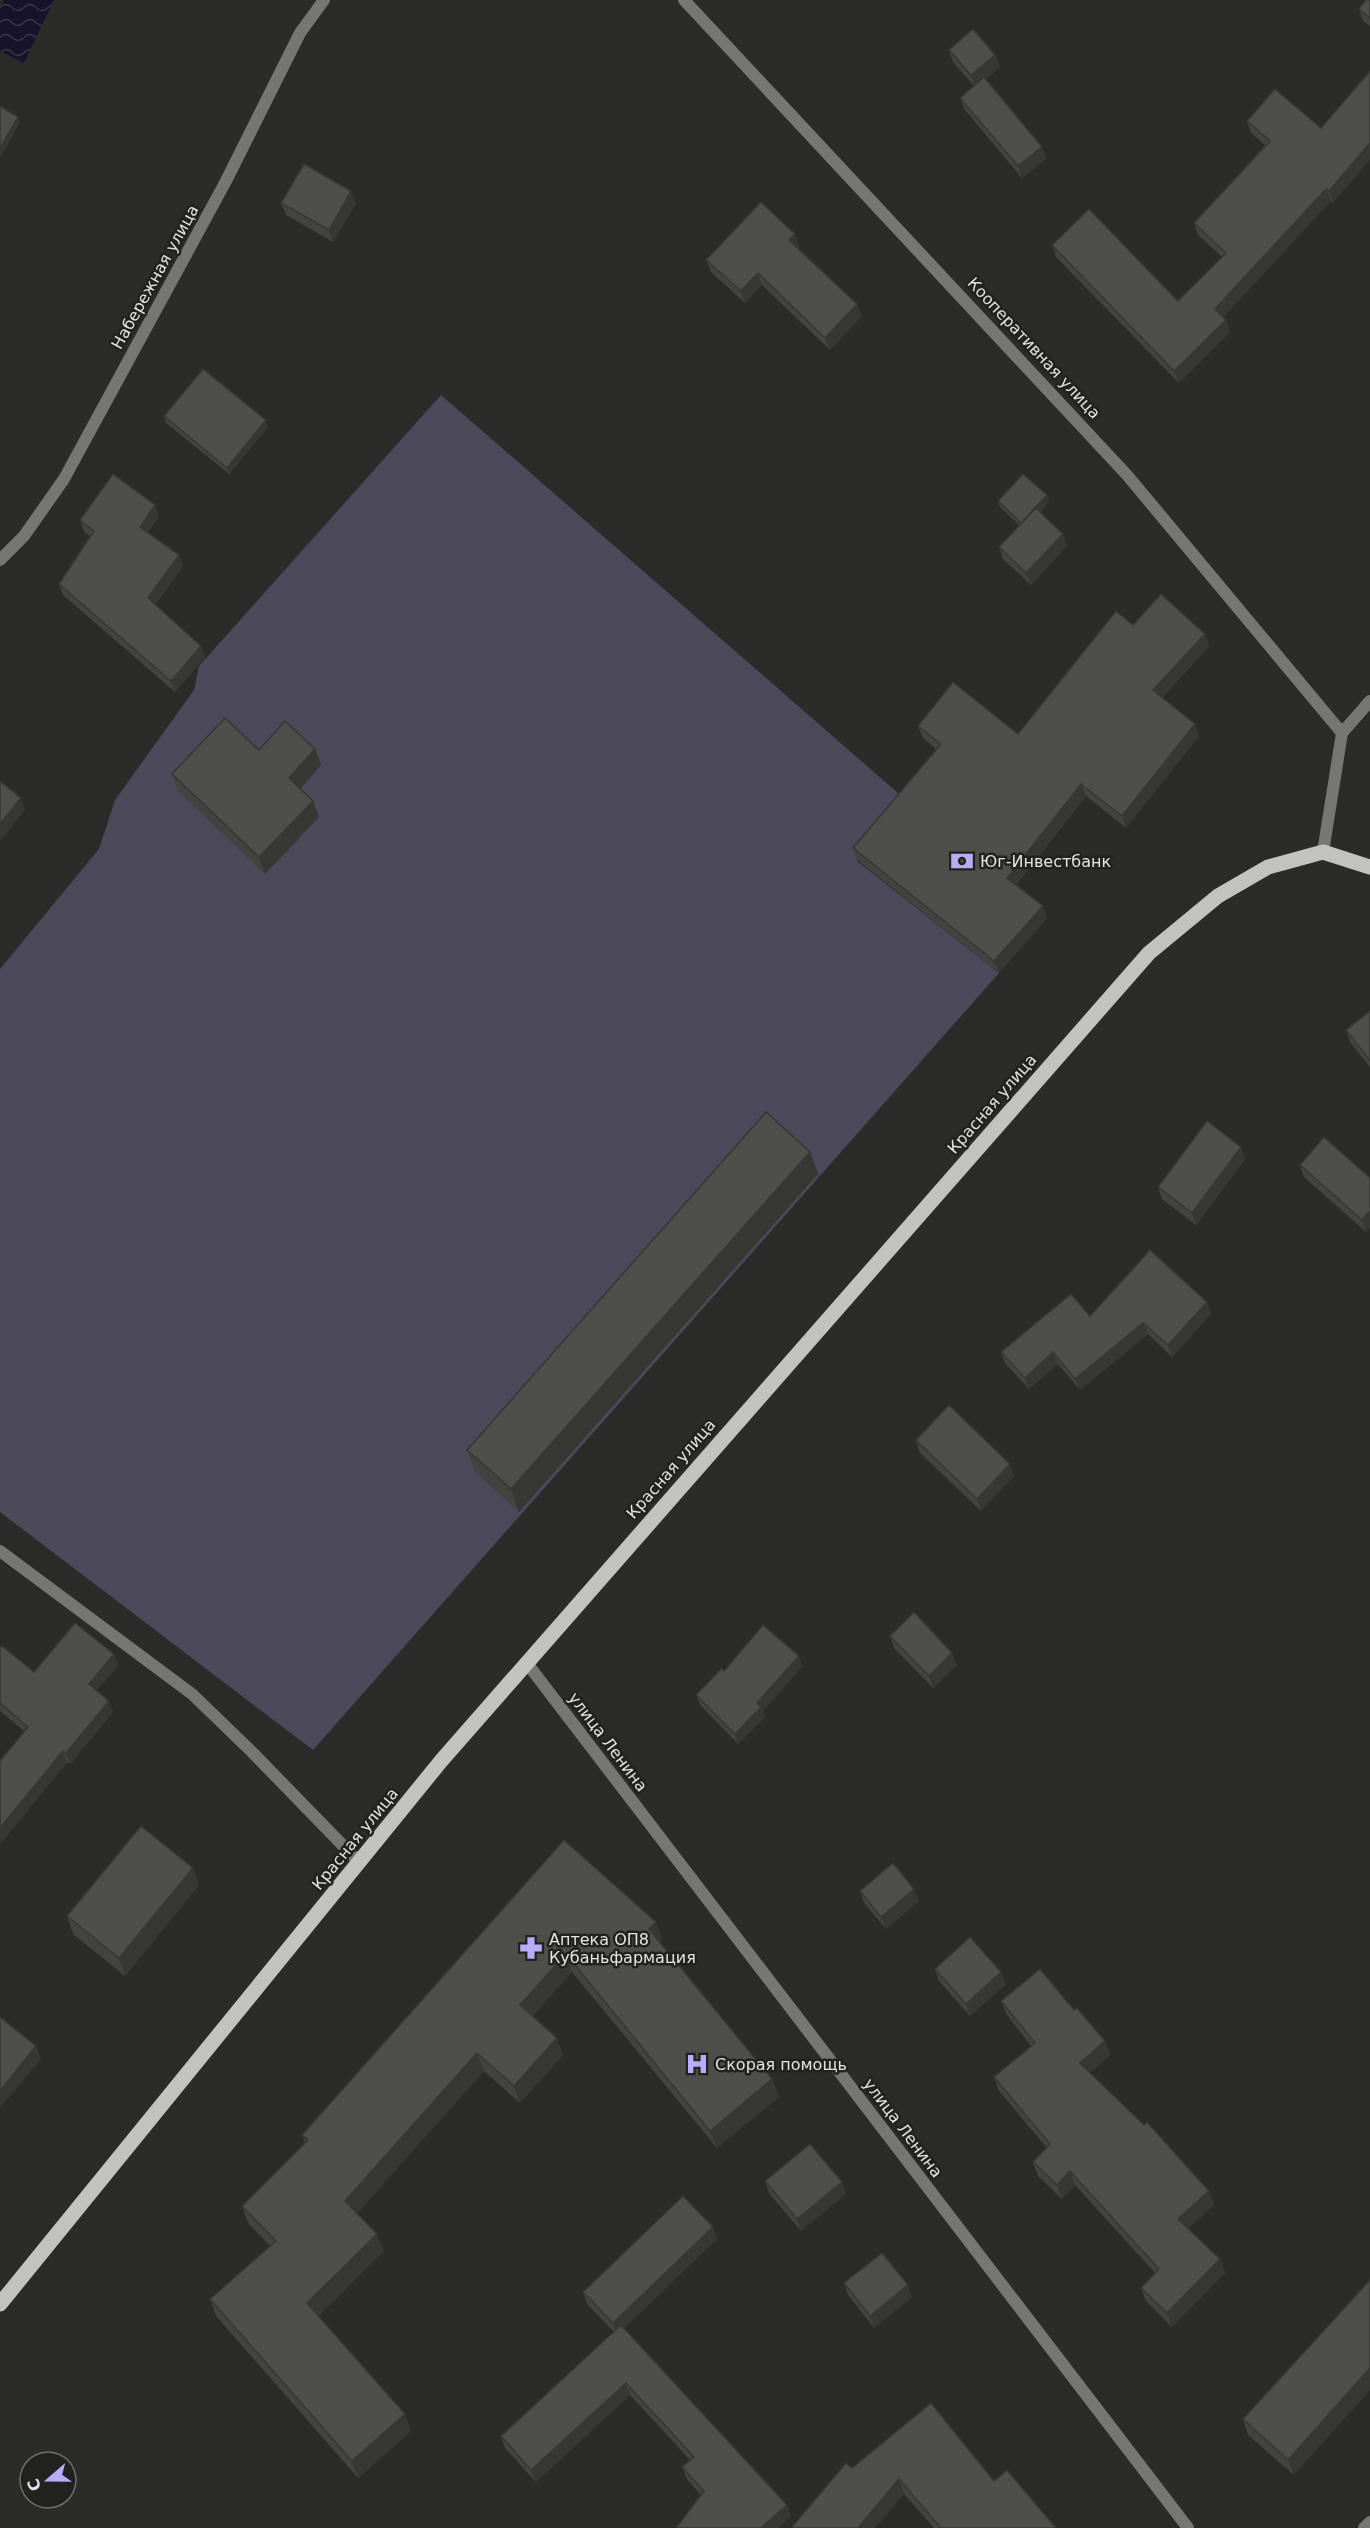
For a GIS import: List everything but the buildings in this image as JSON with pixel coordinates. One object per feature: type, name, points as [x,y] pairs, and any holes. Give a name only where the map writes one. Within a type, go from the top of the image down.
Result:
[{"type":"main road","points":[[1323,852],[1370,867]]},
{"type":"main road","name":"Красная улица","points":[[0,2304],[441,1761],[1149,953],[1218,896],[1268,867],[1323,852]]},
{"type":"street","name":"Набережная улица","points":[[0,560],[24,536],[64,479],[226,181],[300,33],[324,0]]},
{"type":"street","name":"Кооперативная улица","points":[[684,0],[1127,475],[1342,733]]},
{"type":"street","points":[[1323,852],[1342,733],[1370,701]]},
{"type":"street","points":[[0,1551],[192,1694],[359,1862]]},
{"type":"street","name":"улица Ленина","points":[[526,1662],[1188,2528]]},
{"type":"street","points":[[1364,2528],[1370,2522]]},
{"type":"shaded area","points":[[441,395],[906,800],[857,861],[999,973],[313,1750],[0,1512],[0,969],[99,849],[115,800],[194,690],[199,666]]},
{"type":"water","points":[[4,0],[54,0],[24,63],[0,51],[0,8]]},
{"type":"place","name":"Юг-Инвестбанк","points":[[962,861]]},
{"type":"place","name":"Аптека ОП8 Кубаньфармация","points":[[531,1948]]},
{"type":"place","name":"Скорая помощь","points":[[697,2064]]}]
